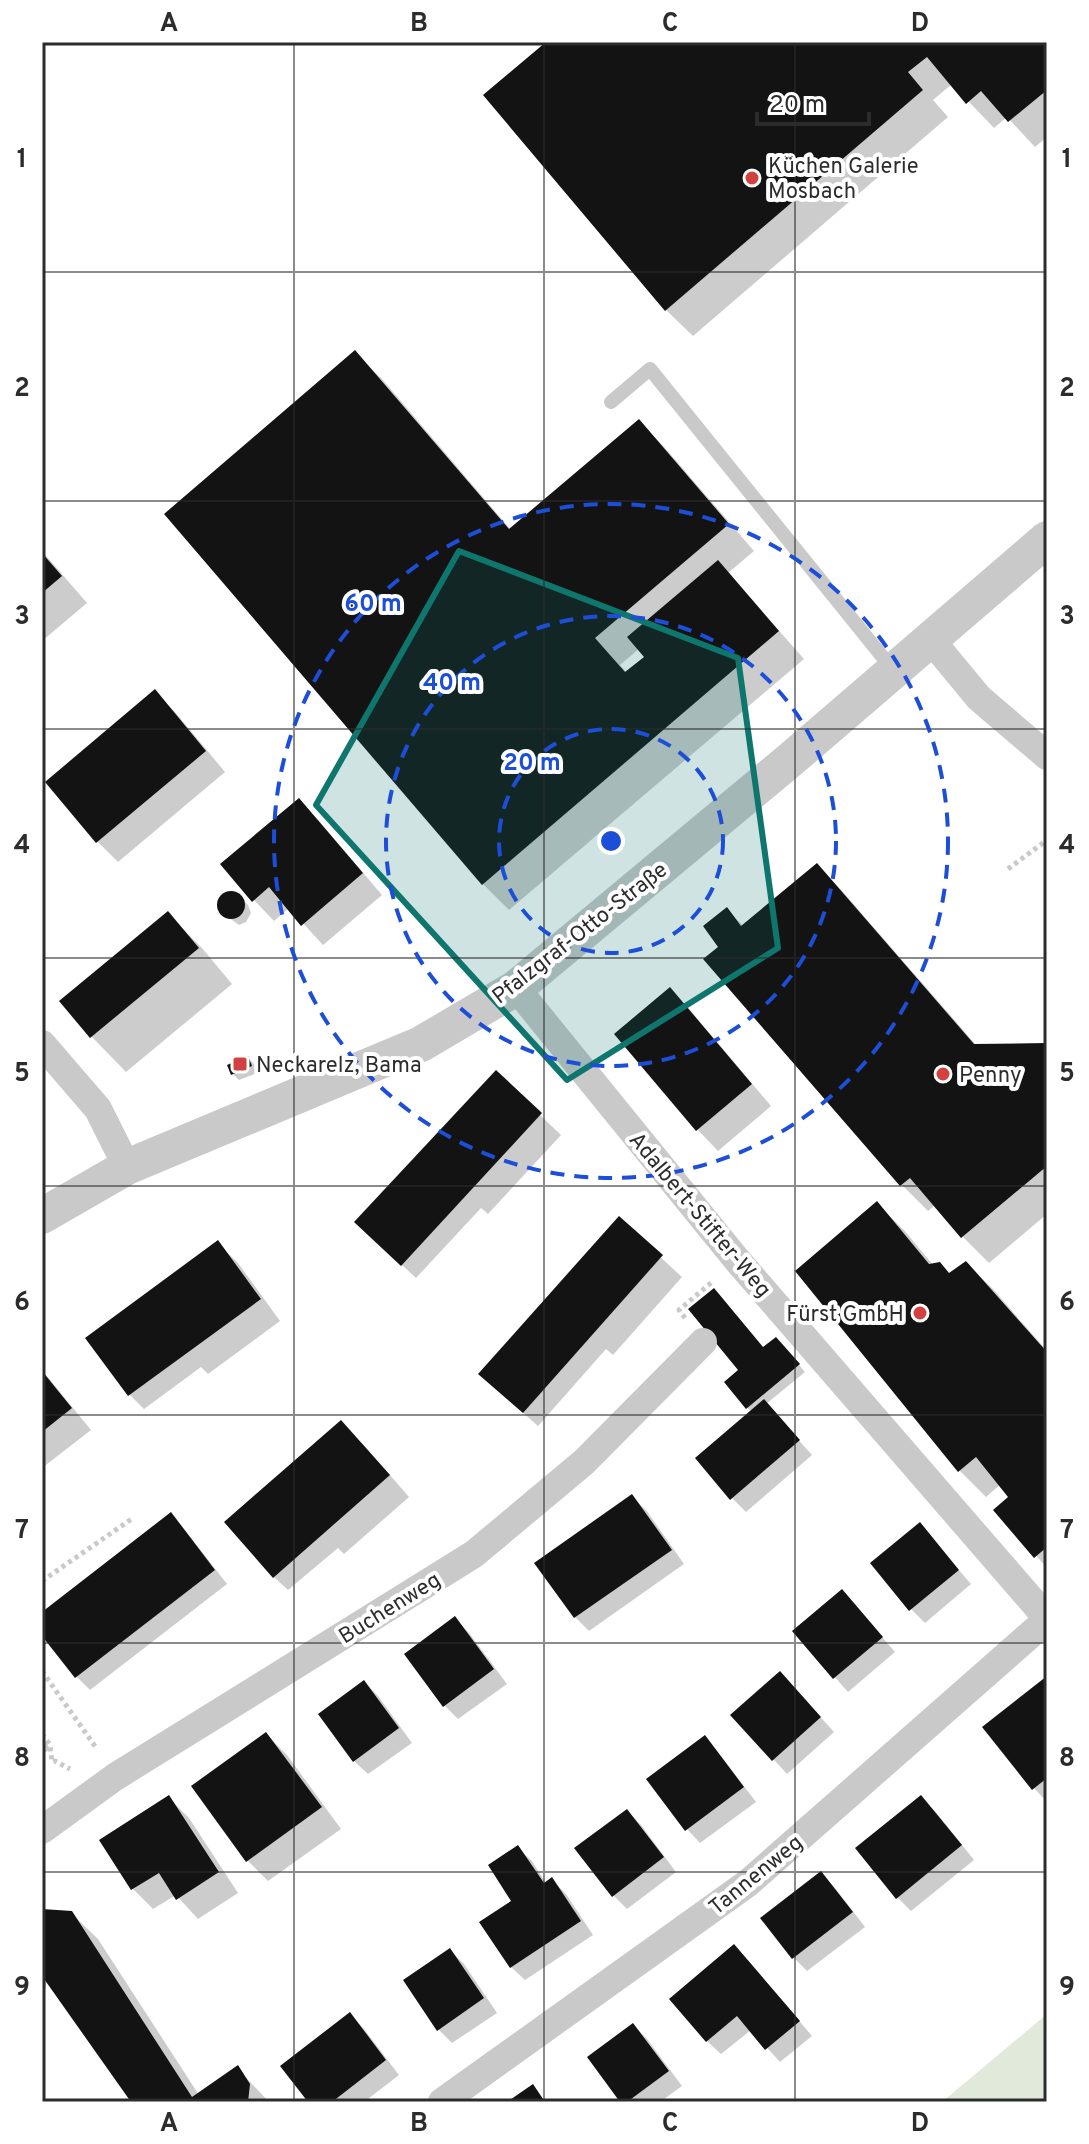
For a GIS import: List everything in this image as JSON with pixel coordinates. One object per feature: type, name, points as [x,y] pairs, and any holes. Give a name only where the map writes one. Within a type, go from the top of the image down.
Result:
[{"type":"street","name":"Pfalzgraf-Otto-Straße","points":[[42,1216],[127,1167],[421,1044],[516,988],[894,672],[1047,539]]},
{"type":"street","points":[[931,640],[979,698],[1047,756]]},
{"type":"street","name":"Adalbert-Stifter-Weg","points":[[516,988],[737,1260],[1047,1619]]},
{"type":"street","points":[[42,1044],[98,1109],[127,1167]]},
{"type":"street","name":"Buchenweg","points":[[42,1830],[105,1784],[474,1554],[584,1462],[703,1342]]},
{"type":"street","name":"Tannenweg","points":[[442,2102],[748,1883],[1047,1619]]},
{"type":"lane","points":[[611,402],[650,369],[894,672]]},
{"type":"path","points":[[1008,869],[1047,840]]},
{"type":"path","points":[[703,1342],[679,1310],[737,1260]]},
{"type":"path","points":[[42,1581],[133,1518]]},
{"type":"path","points":[[42,1671],[105,1784]]},
{"type":"path","points":[[42,1734],[50,1745],[52,1762],[105,1784]]},
{"type":"highlighted area","points":[[459,551],[738,658],[778,948],[567,1080],[316,805]]},
{"type":"shaded area","points":[[1047,2014],[1047,2102],[942,2102]]},
{"type":"building","points":[[546,42],[1047,42],[1047,90],[1008,122],[981,91],[966,104],[927,57],[908,72],[923,90],[665,311],[483,95]]},
{"type":"building","points":[[355,350],[509,529],[639,419],[729,524],[595,638],[625,672],[644,657],[627,637],[718,560],[779,631],[482,885],[164,514]]},
{"type":"building","points":[[42,553],[62,576],[42,593]]},
{"type":"building","points":[[155,689],[206,751],[96,843],[45,782]]},
{"type":"building","points":[[299,798],[363,873],[301,926],[269,887],[252,902],[220,864]]},
{"type":"building","points":[[817,863],[974,1044],[1047,1043],[1047,1166],[961,1238],[910,1178],[900,1186],[703,959],[718,947],[703,926],[727,907],[741,926]]},
{"type":"building","points":[[231,891],[241,895],[245,905],[241,915],[231,919],[221,915],[217,905],[221,895]]},
{"type":"building","points":[[168,911],[199,948],[90,1038],[59,1001]]},
{"type":"building","points":[[670,987],[752,1084],[696,1131],[614,1034]]},
{"type":"building","points":[[248,1056],[252,1066],[231,1075],[227,1065]]},
{"type":"building","points":[[496,1070],[542,1113],[401,1266],[354,1222]]},
{"type":"building","name":"Fürst GmbH","points":[[877,1201],[929,1264],[940,1262],[949,1273],[966,1261],[1047,1352],[1047,1547],[1034,1558],[993,1510],[1008,1497],[976,1457],[958,1472],[795,1271]]},
{"type":"building","points":[[619,1216],[663,1255],[523,1413],[478,1374]]},
{"type":"building","points":[[218,1240],[261,1299],[128,1396],[85,1338]]},
{"type":"building","points":[[714,1288],[763,1347],[776,1337],[800,1364],[746,1409],[724,1382],[738,1370],[688,1309]]},
{"type":"building","points":[[42,1371],[72,1408],[42,1432]]},
{"type":"building","points":[[764,1399],[800,1440],[730,1500],[695,1458]]},
{"type":"building","points":[[341,1420],[390,1475],[273,1578],[224,1522]]},
{"type":"building","points":[[632,1494],[672,1550],[574,1618],[534,1563]]},
{"type":"building","points":[[171,1512],[215,1570],[75,1678],[42,1636],[42,1612]]},
{"type":"building","points":[[920,1522],[959,1570],[909,1611],[870,1563]]},
{"type":"building","points":[[842,1589],[883,1637],[833,1679],[792,1631]]},
{"type":"building","points":[[455,1616],[494,1669],[443,1707],[404,1654]]},
{"type":"building","points":[[780,1671],[821,1717],[772,1761],[730,1715]]},
{"type":"building","points":[[1047,1676],[1047,1778],[1032,1790],[982,1727]]},
{"type":"building","points":[[364,1680],[399,1728],[353,1762],[318,1714]]},
{"type":"building","points":[[266,1732],[322,1807],[246,1862],[191,1786]]},
{"type":"building","points":[[705,1735],[744,1787],[685,1831],[646,1779]]},
{"type":"building","points":[[169,1795],[219,1872],[176,1900],[159,1873],[131,1890],[99,1840]]},
{"type":"building","points":[[921,1795],[962,1845],[896,1899],[855,1848]]},
{"type":"building","points":[[627,1809],[664,1857],[612,1897],[574,1848]]},
{"type":"building","points":[[518,1845],[544,1883],[552,1877],[581,1921],[510,1968],[479,1922],[511,1901],[488,1865]]},
{"type":"building","points":[[821,1871],[853,1912],[792,1959],[760,1918]]},
{"type":"building","points":[[42,1909],[72,1911],[192,2097],[238,2065],[250,2084],[248,2102],[131,2102],[42,1976]]},
{"type":"building","points":[[734,1944],[800,2021],[765,2050],[737,2016],[706,2042],[669,1999]]},
{"type":"building","points":[[450,1948],[484,1998],[437,2031],[403,1980]]},
{"type":"building","points":[[350,2012],[386,2060],[332,2102],[308,2102],[280,2066]]},
{"type":"building","points":[[633,2023],[669,2071],[627,2102],[620,2102],[587,2057]]},
{"type":"building","points":[[533,2084],[545,2102],[507,2102]]},
{"type":"place","name":"Küchen Galerie Mosbach","points":[[752,178]]},
{"type":"place","name":"Neckarelz, Bama","points":[[240,1064]]},
{"type":"place","name":"Penny","points":[[943,1074]]},
{"type":"place","name":"Fürst GmbH","points":[[920,1313]]}]
